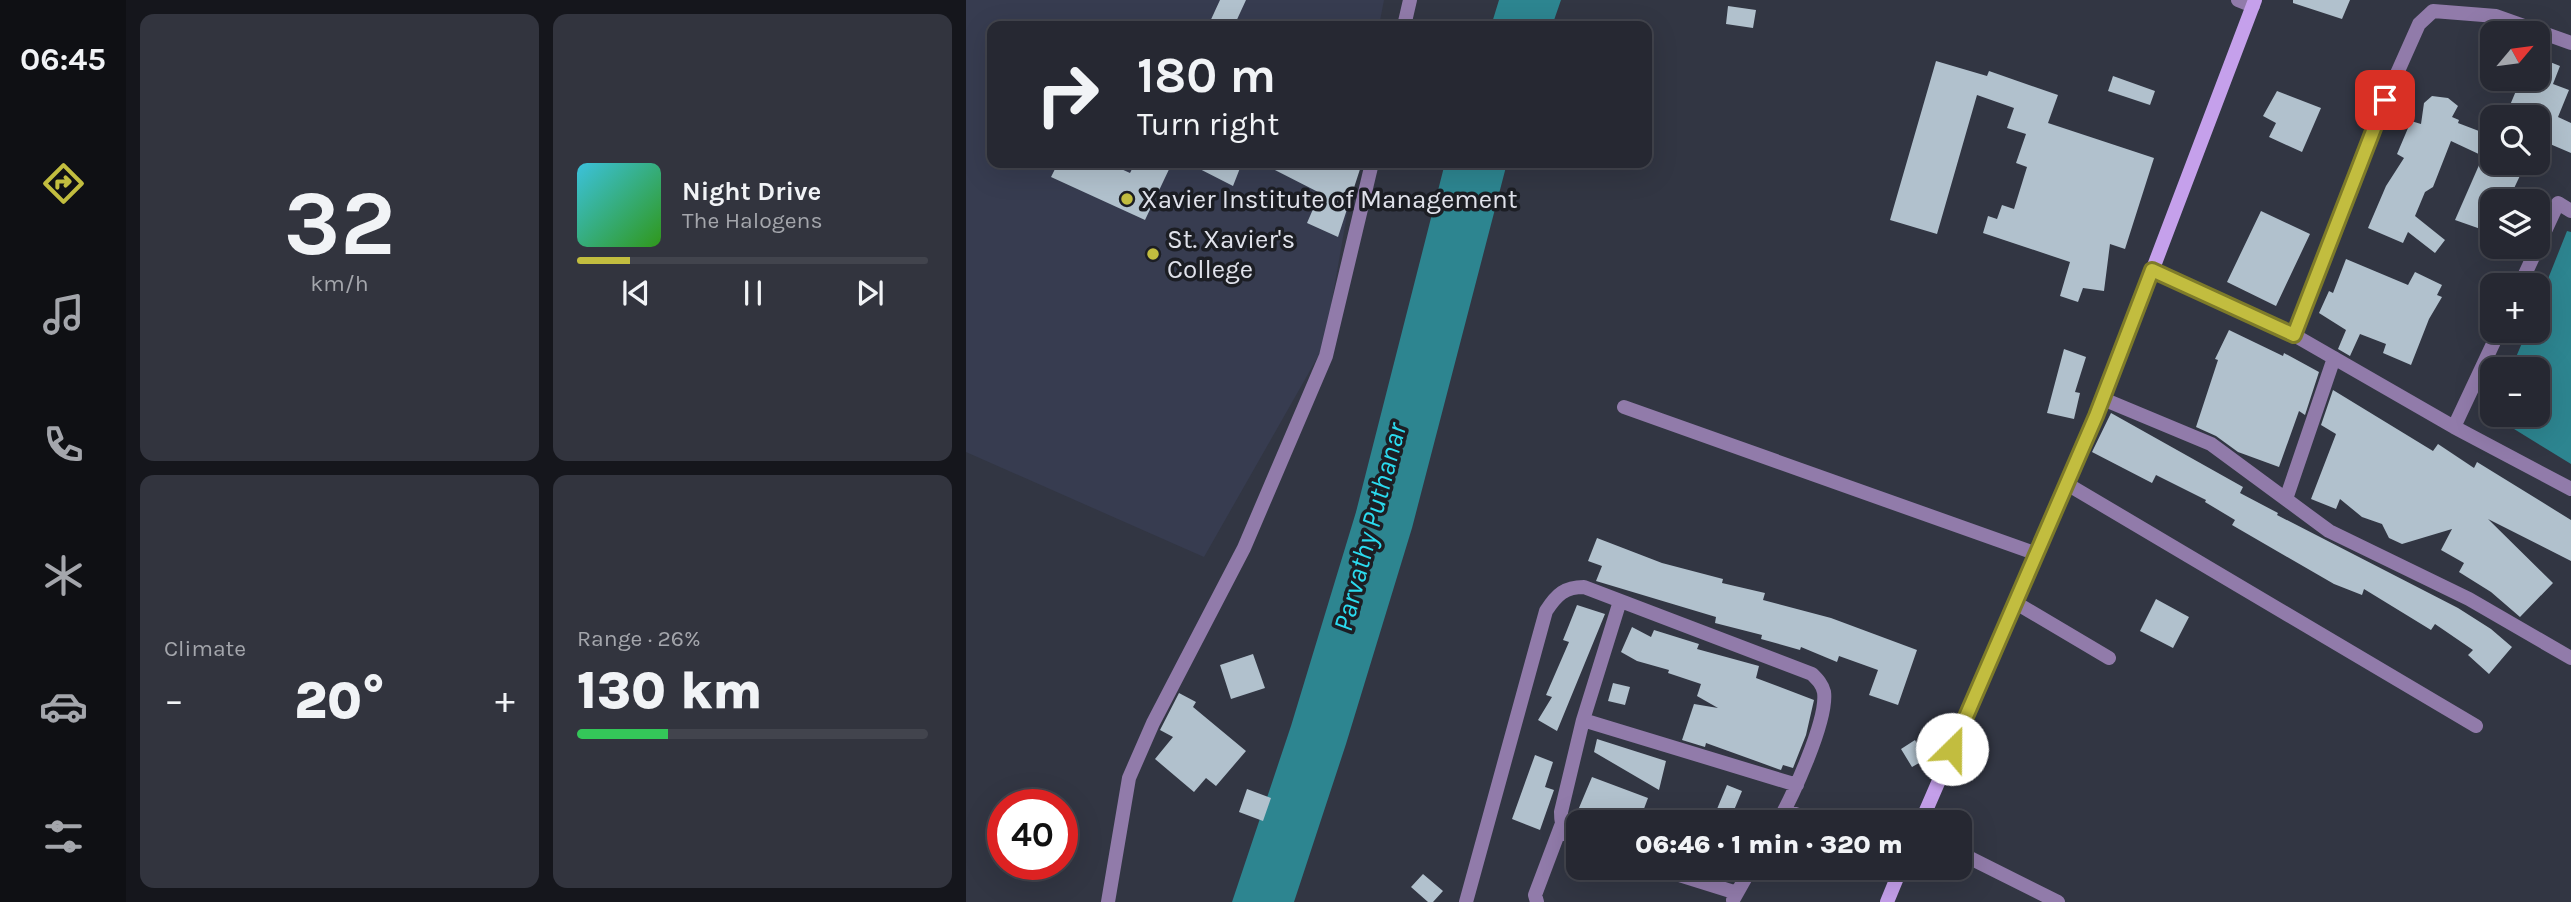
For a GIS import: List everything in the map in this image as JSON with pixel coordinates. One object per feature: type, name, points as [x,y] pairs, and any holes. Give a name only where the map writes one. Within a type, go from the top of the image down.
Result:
[{"type":"street","points":[[1405,21],[1410,0]]},
{"type":"street","points":[[1926,810],[2103,399],[2254,3],[2238,0]]},
{"type":"street","points":[[2294,335],[2374,125],[2419,24],[2433,11],[2496,16],[2571,43]]},
{"type":"street","points":[[1108,902],[1129,778],[1153,723],[1244,548],[1326,356],[1371,168]]},
{"type":"street","points":[[2526,273],[2558,203],[2571,211]]},
{"type":"street","points":[[2152,270],[2294,335],[2454,427],[2571,489]]},
{"type":"street","points":[[2454,427],[2493,343]]},
{"type":"street","points":[[2286,499],[2334,358]]},
{"type":"street","points":[[2103,399],[2211,444],[2329,531],[2469,599],[2571,658]]},
{"type":"street","points":[[1624,407],[2037,554]]},
{"type":"street","points":[[2067,484],[2476,726]]},
{"type":"street","points":[[1466,902],[1546,611],[1555,597],[1570,587],[1584,587],[1812,674],[1821,683],[1825,695],[1808,758],[1784,810]]},
{"type":"street","points":[[1537,902],[1535,895],[1561,826],[1561,812],[1583,720],[1620,601]]},
{"type":"street","points":[[2016,603],[2109,659]]},
{"type":"street","points":[[1583,720],[1797,785]]},
{"type":"street","points":[[1561,826],[1566,834]]},
{"type":"street","points":[[1972,859],[2058,902]]},
{"type":"street","points":[[1689,880],[1735,897],[1744,880]]},
{"type":"street","points":[[1887,902],[1896,880]]},
{"type":"shaded area","name":"St. Xavier's College","points":[[966,0],[1384,0],[1380,21],[987,21],[987,168],[1355,168],[1324,346],[1204,557],[966,452]]},
{"type":"water","points":[[1499,0],[1561,0],[1554,21],[1493,21]]},
{"type":"water","name":"Parvathy Puthanar","points":[[1444,168],[1506,168],[1412,528],[1294,902],[1232,902],[1291,726],[1356,512]]},
{"type":"water","points":[[2567,231],[2571,232],[2571,464],[2511,427],[2550,427],[2550,357],[2516,357],[2522,343],[2550,343],[2550,274]]},
{"type":"building","points":[[1220,0],[1246,0],[1236,21],[1210,21]]},
{"type":"building","points":[[2293,0],[2350,0],[2342,19],[2293,3]]},
{"type":"building","points":[[1728,6],[1756,10],[1753,28],[1726,24]]},
{"type":"building","points":[[1936,61],[1987,76],[1989,71],[2058,95],[2048,123],[2154,158],[2125,249],[2110,244],[2104,291],[2083,288],[2078,302],[2060,296],[2070,262],[1983,233],[1988,216],[1997,219],[2002,205],[2014,209],[2027,167],[2016,163],[2026,134],[2007,128],[2014,108],[1977,95],[1937,234],[1890,220]]},
{"type":"building","points":[[2550,62],[2560,66],[2553,84],[2569,90],[2558,117],[2571,123],[2571,153],[2550,144],[2550,105],[2510,105],[2516,91],[2550,91]]},
{"type":"building","points":[[2113,76],[2155,91],[2150,105],[2108,91]]},
{"type":"building","points":[[2277,91],[2321,108],[2302,152],[2269,137],[2276,123],[2263,116]]},
{"type":"building","points":[[2432,96],[2448,98],[2458,106],[2452,117],[2459,120],[2458,123],[2480,131],[2480,155],[2451,141],[2433,187],[2425,192],[2415,216],[2445,240],[2435,253],[2408,232],[2403,243],[2368,228],[2386,186],[2404,158],[2397,154],[2411,121],[2421,124],[2424,103]]},
{"type":"building","points":[[2480,163],[2480,175],[2520,175],[2514,189],[2480,189],[2480,229],[2455,220]]},
{"type":"building","name":"Xavier Institute of Management","points":[[1056,168],[1119,168],[1130,173],[1132,168],[1170,168],[1145,220],[1051,177]]},
{"type":"building","points":[[1198,168],[1240,168],[1233,186]]},
{"type":"building","points":[[1271,168],[1360,168],[1338,237],[1307,223],[1320,193]]},
{"type":"building","points":[[2261,211],[2310,234],[2276,306],[2227,282]]},
{"type":"building","points":[[2346,259],[2408,285],[2415,272],[2442,285],[2437,295],[2442,297],[2429,319],[2411,365],[2383,353],[2386,344],[2360,334],[2350,356],[2338,349],[2346,330],[2319,313],[2329,291],[2333,293]]},
{"type":"building","points":[[2229,330],[2283,356],[2284,353],[2319,372],[2305,415],[2299,411],[2279,467],[2238,452],[2216,436],[2196,427],[2218,360],[2215,359]]},
{"type":"building","points":[[2064,349],[2086,357],[2075,392],[2080,393],[2074,419],[2047,413]]},
{"type":"building","points":[[2333,390],[2433,451],[2438,444],[2474,468],[2477,462],[2571,520],[2571,561],[2488,519],[2553,583],[2520,617],[2491,592],[2459,572],[2464,563],[2441,550],[2452,529],[2402,544],[2389,538],[2382,524],[2362,517],[2340,499],[2336,509],[2311,499],[2336,434],[2321,425]]},
{"type":"building","points":[[2111,413],[2243,487],[2240,493],[2278,513],[2277,515],[2458,608],[2491,629],[2512,647],[2489,674],[2468,655],[2473,650],[2435,624],[2431,630],[2364,589],[2362,595],[2334,584],[2232,525],[2235,520],[2205,502],[2206,500],[2156,475],[2152,483],[2092,452]]},
{"type":"building","points":[[1597,538],[1662,563],[1723,579],[1722,583],[1765,593],[1763,600],[1831,618],[1917,650],[1898,705],[1869,695],[1878,670],[1839,656],[1837,662],[1801,647],[1800,650],[1761,639],[1762,635],[1715,623],[1716,617],[1596,581],[1602,566],[1588,561]]},
{"type":"building","points":[[2156,599],[2189,617],[2173,648],[2140,631]]},
{"type":"building","points":[[1577,605],[1605,614],[1557,731],[1538,720],[1552,697],[1546,695],[1569,642],[1563,640]]},
{"type":"building","points":[[1632,627],[1651,637],[1654,630],[1699,644],[1697,649],[1759,666],[1756,678],[1814,700],[1806,735],[1793,768],[1783,765],[1781,770],[1706,743],[1705,747],[1682,740],[1694,704],[1718,708],[1697,696],[1701,684],[1668,673],[1669,670],[1637,661],[1621,652]]},
{"type":"building","points":[[1253,654],[1265,688],[1231,699],[1220,665]]},
{"type":"building","points":[[1613,683],[1630,687],[1625,705],[1608,701]]},
{"type":"building","points":[[1179,693],[1196,702],[1193,707],[1246,751],[1216,786],[1206,778],[1194,792],[1155,759],[1173,737],[1160,730]]},
{"type":"building","points":[[1597,739],[1666,761],[1659,790],[1594,752]]},
{"type":"building","points":[[1915,740],[1926,759],[1912,767],[1901,749]]},
{"type":"building","points":[[1535,755],[1553,762],[1545,787],[1554,790],[1540,830],[1512,819]]},
{"type":"building","points":[[1592,777],[1648,798],[1644,810],[1578,810]]},
{"type":"building","points":[[1727,785],[1742,791],[1734,810],[1717,809]]},
{"type":"building","points":[[1247,789],[1271,798],[1263,821],[1239,812]]},
{"type":"building","points":[[1423,874],[1443,891],[1433,902],[1428,902],[1411,887]]},
{"type":"place","name":"Xavier Institute of Management","points":[[1127,199]]},
{"type":"place","name":"St. Xavier's College","points":[[1153,254]]},
{"type":"route","points":[[1952,749],[2096,416],[2152,270],[2294,335],[2385,100]]}]
